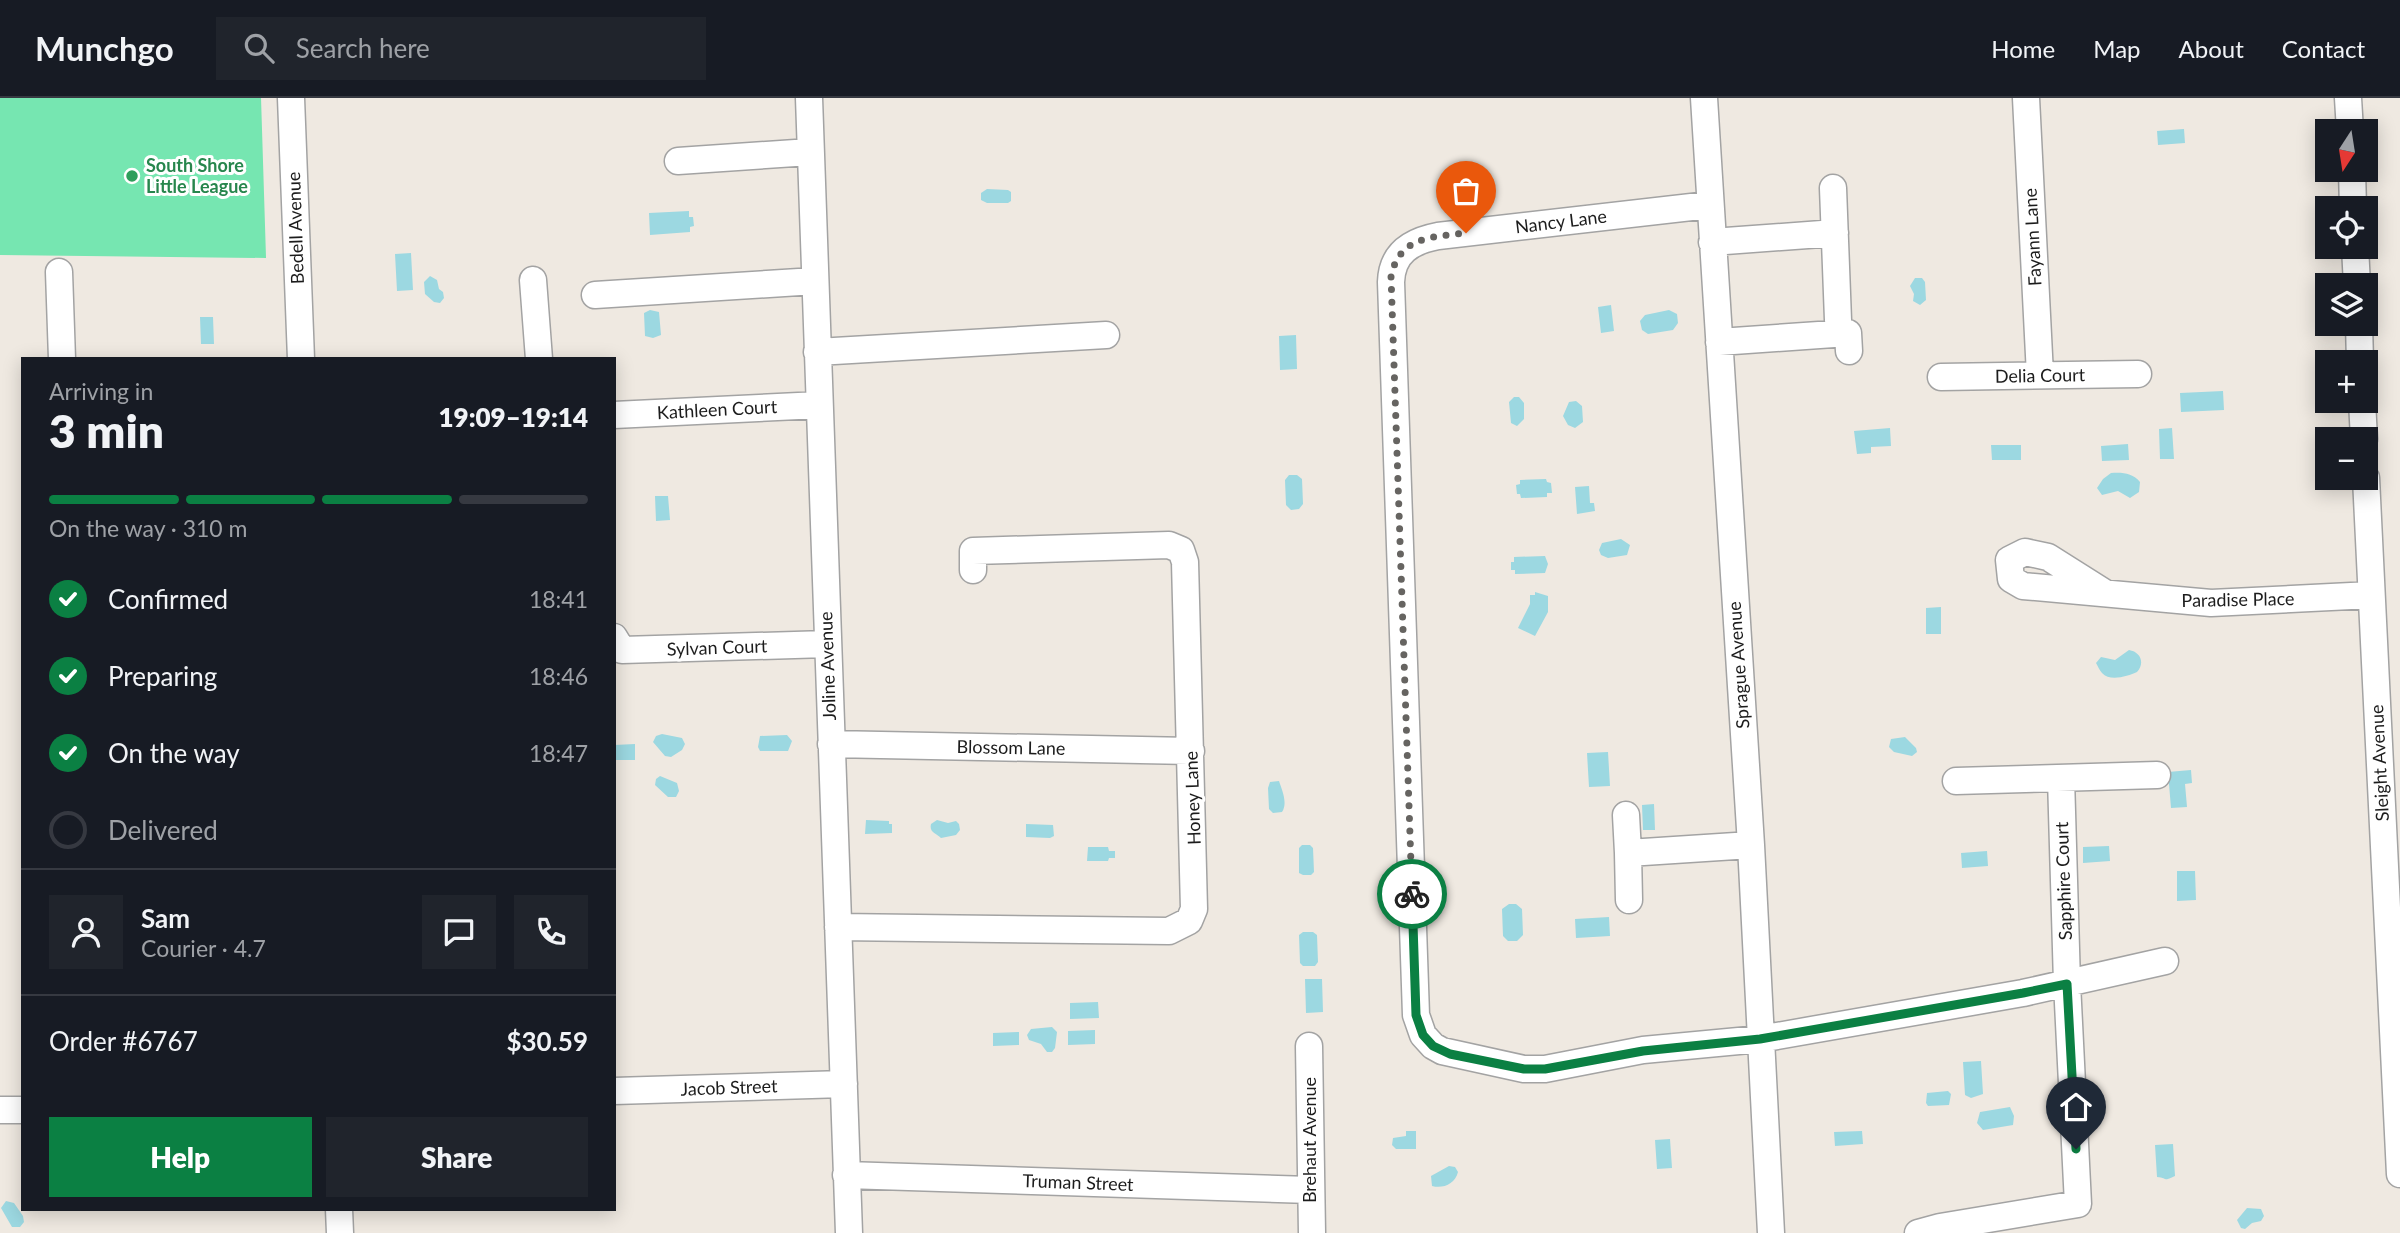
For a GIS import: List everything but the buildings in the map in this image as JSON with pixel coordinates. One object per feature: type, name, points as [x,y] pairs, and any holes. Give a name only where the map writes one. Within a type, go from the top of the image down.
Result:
[{"type":"street","name":"Bedell Avenue","points":[[291,98],[300,357]]},
{"type":"street","name":"Joline Avenue","points":[[809,98],[849,1233]]},
{"type":"street","name":"Sprague Avenue","points":[[1704,98],[1751,845],[1771,1233]]},
{"type":"street","name":"Fayann Lane","points":[[2026,98],[2040,375]]},
{"type":"street","points":[[2348,98],[2349,119]]},
{"type":"street","points":[[678,161],[810,152]]},
{"type":"street","points":[[1833,188],[1838,320]]},
{"type":"street","name":"Nancy Lane","points":[[1709,205],[1419,240],[1399,255],[1391,276],[1417,1023],[1427,1041],[1450,1054],[1536,1070],[1643,1051],[1760,1039]]},
{"type":"street","points":[[1712,242],[1835,233]]},
{"type":"street","points":[[59,272],[62,357]]},
{"type":"street","points":[[533,280],[539,357]]},
{"type":"street","points":[[595,295],[815,281]]},
{"type":"street","points":[[1718,342],[1848,333],[1849,351]]},
{"type":"street","points":[[817,352],[1106,335]]},
{"type":"street","name":"Delia Court","points":[[1941,377],[2138,374]]},
{"type":"street","name":"Kathleen Court","points":[[616,415],[819,405]]},
{"type":"street","name":"Sleight Avenue","points":[[2367,490],[2397,1051],[2400,1174]]},
{"type":"street","name":"Honey Lane","points":[[838,927],[1169,931],[1189,921],[1194,909],[1185,562],[1181,550],[1169,545],[973,551],[973,570]]},
{"type":"street","name":"Paradise Place","points":[[2105,593],[2222,603],[2371,595]]},
{"type":"street","name":"Sylvan Court","points":[[616,640],[622,650],[827,644]]},
{"type":"street","name":"Blossom Lane","points":[[831,744],[1191,751]]},
{"type":"street","points":[[1956,781],[2157,775]]},
{"type":"street","name":"Sapphire Court","points":[[1918,1233],[2078,1204],[2067,984],[2061,778]]},
{"type":"street","points":[[1626,816],[1629,900]]},
{"type":"street","points":[[1628,853],[1751,845]]},
{"type":"street","points":[[1760,1039],[2023,993],[2165,961]]},
{"type":"street","name":"Brehaut Avenue","points":[[1309,1046],[1312,1233]]},
{"type":"street","name":"Jacob Street","points":[[616,1091],[844,1084]]},
{"type":"street","points":[[0,1111],[21,1110]]},
{"type":"street","name":"Truman Street","points":[[846,1175],[1310,1191]]},
{"type":"street","points":[[338,1211],[340,1233]]},
{"type":"green space","name":"South Shore Little League","points":[[0,98],[261,98],[266,258],[0,255]]},
{"type":"water","points":[[2184,129],[2185,143],[2158,145],[2157,131]]},
{"type":"water","points":[[987,189],[1008,190],[1011,192],[1011,201],[987,203],[981,200],[981,193]]},
{"type":"water","points":[[689,211],[694,226],[690,227],[690,232],[650,235],[649,213]]},
{"type":"water","points":[[411,253],[413,290],[397,291],[395,254]]},
{"type":"water","points":[[430,276],[437,280],[439,289],[443,292],[444,298],[440,303],[434,302],[425,294],[424,282]]},
{"type":"water","points":[[1915,278],[1922,278],[1925,282],[1926,300],[1920,305],[1913,301],[1914,294],[1910,286]]},
{"type":"water","points":[[1611,305],[1614,331],[1601,333],[1598,307]]},
{"type":"water","points":[[650,310],[659,312],[661,335],[653,338],[645,336],[644,313]]},
{"type":"water","points":[[1669,310],[1677,314],[1678,323],[1673,330],[1648,334],[1642,330],[1640,321],[1645,315]]},
{"type":"water","points":[[200,317],[213,317],[214,344],[201,344]]},
{"type":"water","points":[[1296,335],[1297,369],[1280,370],[1279,336]]},
{"type":"water","points":[[2223,391],[2224,410],[2181,412],[2180,393]]},
{"type":"water","points":[[1514,397],[1519,397],[1524,403],[1524,419],[1517,426],[1511,423],[1509,402]]},
{"type":"water","points":[[1576,401],[1582,406],[1583,422],[1575,428],[1568,425],[1563,416],[1569,402]]},
{"type":"water","points":[[1890,428],[1891,446],[1871,447],[1871,453],[1857,454],[1854,431]]},
{"type":"water","points":[[2172,428],[2174,459],[2160,459],[2159,429]]},
{"type":"water","points":[[2128,444],[2129,460],[2102,461],[2101,446]]},
{"type":"water","points":[[1991,445],[2021,445],[2021,460],[1992,460]]},
{"type":"water","points":[[2111,473],[2134,477],[2140,482],[2139,492],[2130,498],[2118,491],[2102,495],[2097,488]]},
{"type":"water","points":[[1289,475],[1297,475],[1302,479],[1303,504],[1299,509],[1291,510],[1286,505],[1285,480]]},
{"type":"water","points":[[1546,479],[1551,483],[1552,493],[1547,493],[1547,497],[1521,498],[1520,494],[1517,494],[1516,485],[1520,484],[1520,480]]},
{"type":"water","points":[[1589,486],[1590,503],[1594,503],[1595,511],[1577,514],[1575,487]]},
{"type":"water","points":[[655,496],[668,496],[670,520],[656,521]]},
{"type":"water","points":[[1621,539],[1630,545],[1627,555],[1608,558],[1601,555],[1599,550],[1602,543]]},
{"type":"water","points":[[1545,556],[1548,564],[1545,573],[1515,574],[1515,570],[1511,570],[1514,557]]},
{"type":"water","points":[[1535,592],[1548,596],[1548,612],[1535,636],[1518,628],[1530,604],[1530,595],[1535,595]]},
{"type":"water","points":[[1941,607],[1941,634],[1926,634],[1926,608]]},
{"type":"water","points":[[2129,650],[2140,658],[2141,665],[2137,672],[2114,678],[2101,672],[2096,663],[2101,657],[2115,660]]},
{"type":"water","points":[[662,734],[682,738],[685,744],[682,750],[671,757],[665,756],[653,742],[656,736]]},
{"type":"water","points":[[787,735],[792,741],[788,751],[760,751],[758,747],[760,736]]},
{"type":"water","points":[[1905,737],[1916,748],[1917,752],[1912,756],[1894,752],[1889,747],[1891,739]]},
{"type":"water","points":[[635,744],[635,760],[616,760],[616,745]]},
{"type":"water","points":[[1608,752],[1610,786],[1589,787],[1587,753]]},
{"type":"water","points":[[2191,770],[2192,783],[2185,784],[2187,807],[2171,808],[2168,772]]},
{"type":"water","points":[[660,776],[677,783],[679,791],[676,797],[668,797],[655,785]]},
{"type":"water","points":[[1279,781],[1284,805],[1282,812],[1273,813],[1269,809],[1268,788],[1270,782]]},
{"type":"water","points":[[1654,804],[1655,830],[1643,830],[1642,805]]},
{"type":"water","points":[[866,820],[889,821],[889,824],[892,824],[892,833],[865,834]]},
{"type":"water","points":[[937,820],[948,823],[956,821],[960,830],[956,835],[941,838],[931,829],[931,824]]},
{"type":"water","points":[[1026,824],[1053,825],[1054,836],[1026,837]]},
{"type":"water","points":[[1302,845],[1310,845],[1313,848],[1314,872],[1311,875],[1299,873],[1299,848]]},
{"type":"water","points":[[2109,846],[2110,861],[2083,863],[2083,847]]},
{"type":"water","points":[[1088,847],[1108,847],[1109,851],[1115,851],[1115,858],[1109,858],[1108,861],[1087,861]]},
{"type":"water","points":[[1987,851],[1988,866],[1962,868],[1961,853]]},
{"type":"water","points":[[2177,871],[2195,871],[2196,900],[2177,901]]},
{"type":"water","points":[[1509,904],[1516,904],[1522,909],[1523,935],[1517,941],[1508,941],[1503,936],[1502,909]]},
{"type":"water","points":[[1609,917],[1610,936],[1576,938],[1575,919]]},
{"type":"water","points":[[1303,932],[1317,935],[1318,962],[1315,966],[1303,966],[1300,963],[1299,935]]},
{"type":"water","points":[[1305,979],[1322,979],[1323,1012],[1306,1013]]},
{"type":"water","points":[[1098,1002],[1099,1018],[1070,1019],[1070,1003]]},
{"type":"water","points":[[1052,1027],[1057,1032],[1052,1052],[1047,1052],[1041,1044],[1029,1040],[1027,1035],[1031,1029]]},
{"type":"water","points":[[1095,1030],[1095,1044],[1068,1045],[1068,1031]]},
{"type":"water","points":[[1019,1032],[1019,1045],[993,1046],[993,1033]]},
{"type":"water","points":[[1981,1061],[1983,1094],[1971,1098],[1965,1095],[1963,1062]]},
{"type":"water","points":[[1948,1091],[1951,1094],[1949,1105],[1928,1106],[1926,1103],[1927,1093]]},
{"type":"water","points":[[2010,1107],[2014,1116],[2013,1125],[1983,1130],[1977,1123],[1980,1112]]},
{"type":"water","points":[[1406,1131],[1416,1131],[1416,1149],[1396,1149],[1392,1145],[1393,1138],[1406,1136]]},
{"type":"water","points":[[1862,1131],[1863,1144],[1835,1146],[1834,1132]]},
{"type":"water","points":[[1670,1139],[1672,1168],[1657,1169],[1655,1140]]},
{"type":"water","points":[[2173,1144],[2175,1176],[2167,1179],[2157,1177],[2155,1145]]},
{"type":"water","points":[[1449,1166],[1455,1167],[1458,1172],[1454,1180],[1444,1186],[1432,1186],[1431,1176]]},
{"type":"water","points":[[6,1201],[14,1203],[23,1216],[24,1222],[20,1227],[12,1227],[1,1208]]},
{"type":"water","points":[[2247,1208],[2261,1209],[2264,1216],[2261,1221],[2252,1223],[2245,1229],[2241,1228],[2237,1220]]},
{"type":"way so far","points":[[1412,894],[1391,276],[1399,255],[1412,243],[1438,236],[1466,233]]},
{"type":"place","name":"South Shore Little League","points":[[132,176]]},
{"type":"route","points":[[1412,894],[1416,1015],[1419,1029],[1433,1046],[1450,1054],[1524,1069],[1568,1066],[1607,1056],[1643,1051],[1760,1039],[2067,984],[2076,1149]]}]
